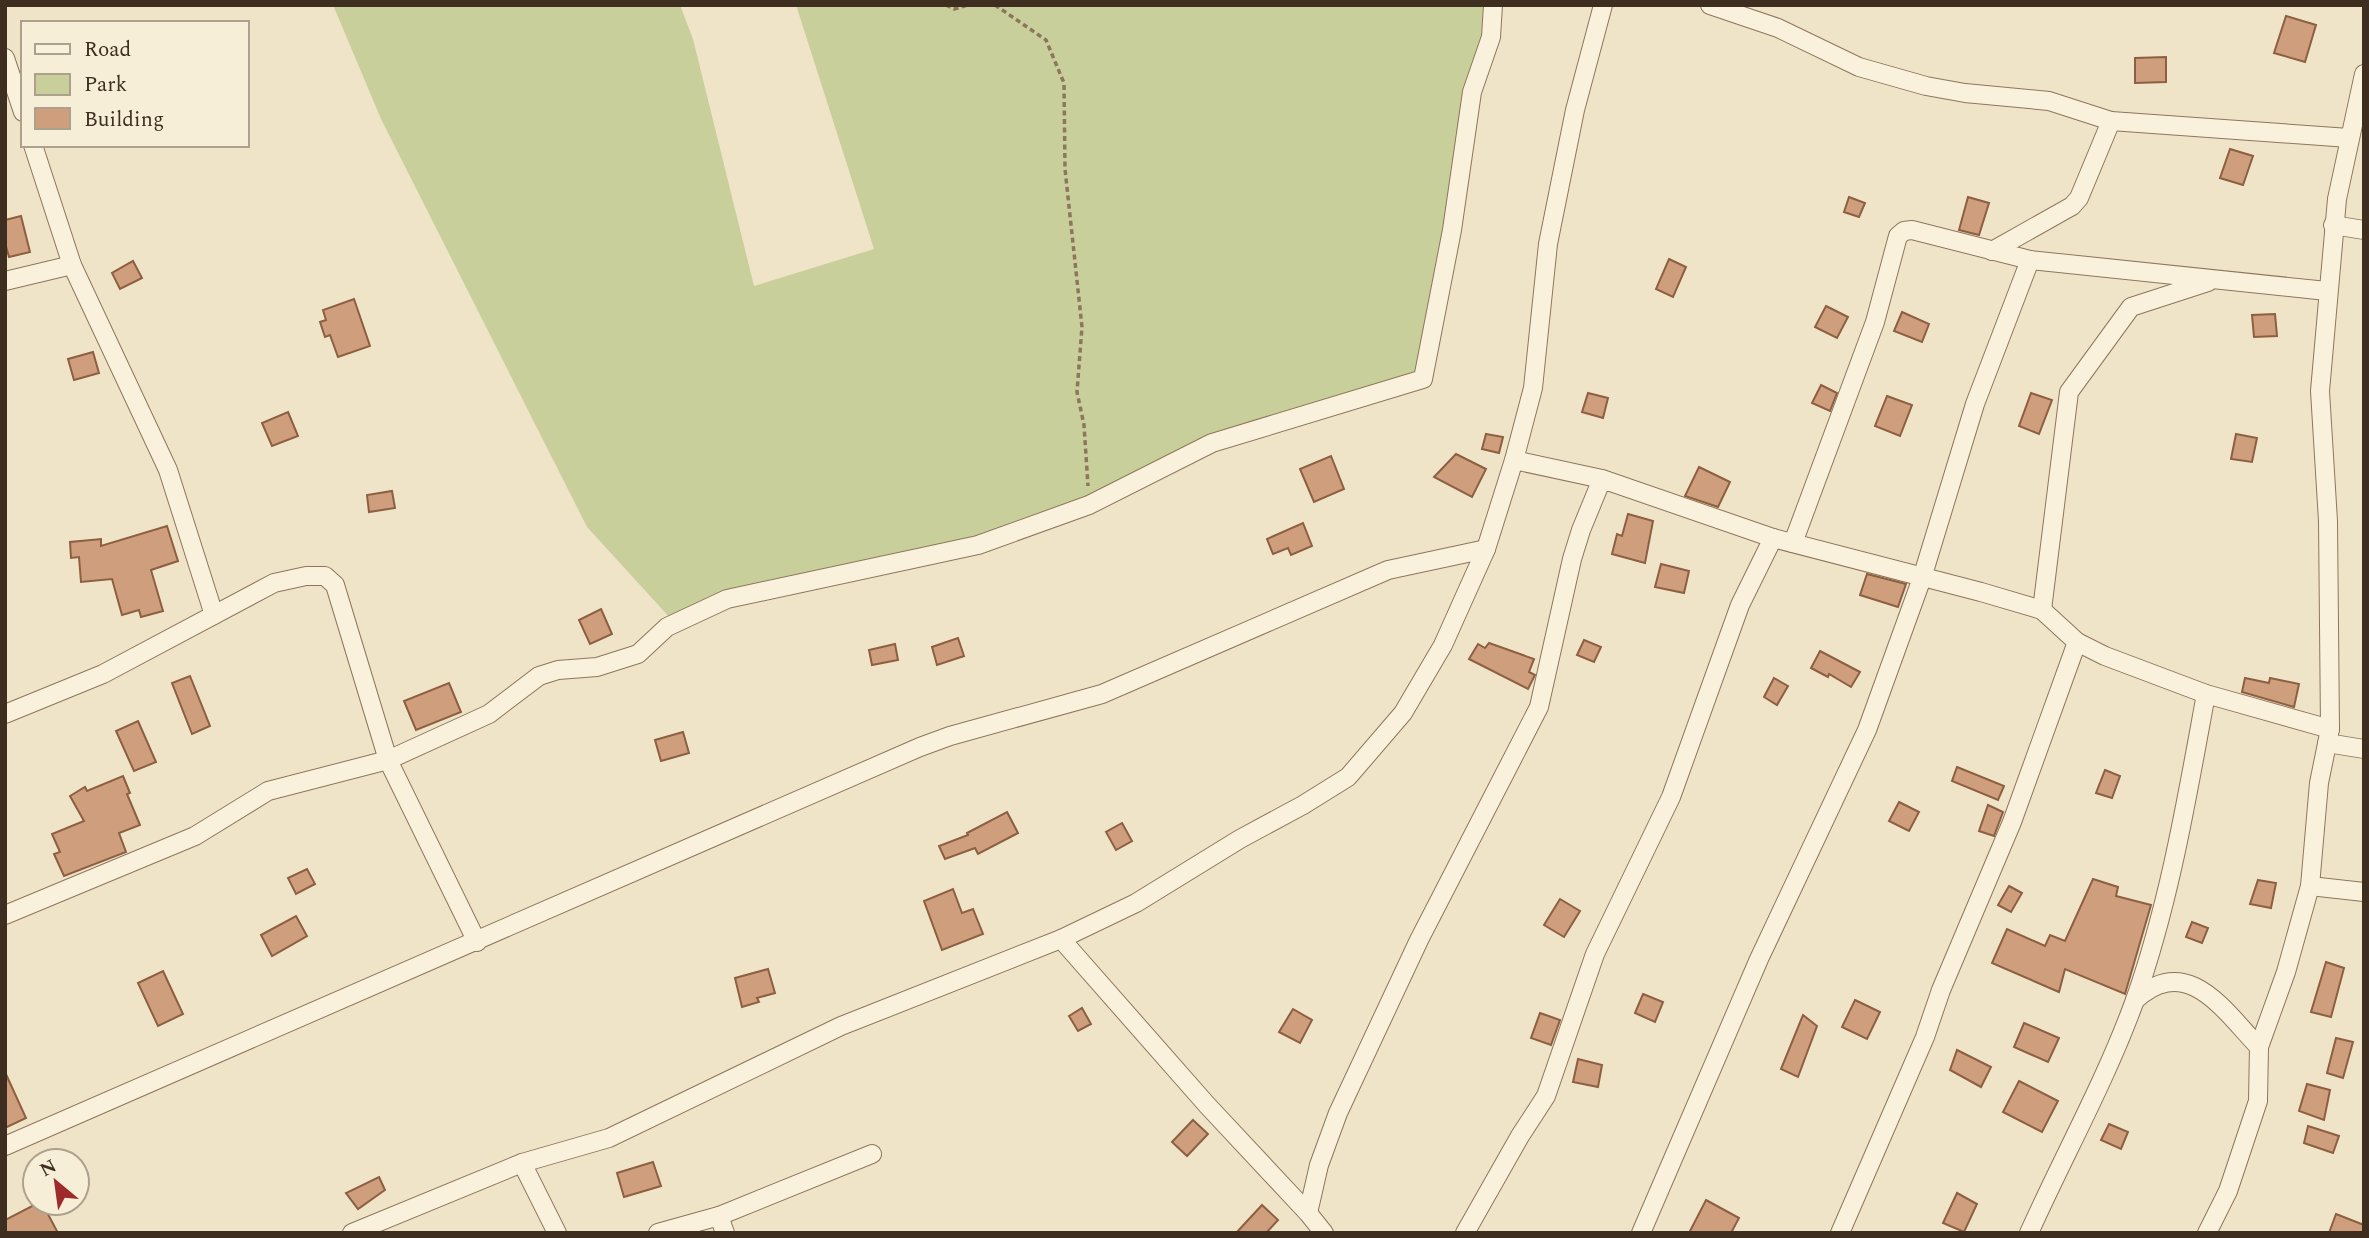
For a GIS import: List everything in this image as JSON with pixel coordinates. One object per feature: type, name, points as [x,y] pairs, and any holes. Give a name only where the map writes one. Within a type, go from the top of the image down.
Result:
[{"type":"street","points":[[5,915],[195,835],[268,791],[388,760],[489,714],[539,676],[558,670],[597,667],[638,654],[667,627],[727,599],[978,545],[1089,505],[1212,443],[1423,379],[1452,230],[1472,92],[1491,37],[1493,5]]},
{"type":"street","points":[[352,1233],[522,1163],[609,1138],[841,1026],[1060,939],[1136,904],[1240,839],[1348,777],[1404,713],[1443,645],[1486,549],[1533,388],[1548,244],[1575,110],[1604,5]]},
{"type":"street","points":[[1710,5],[1778,28],[1859,67],[1926,86],[1965,93],[2049,101],[2111,121],[2349,138]]},
{"type":"street","points":[[5,58],[21,107]]},
{"type":"street","points":[[2207,1233],[2228,1191],[2258,1101],[2259,1047],[2286,972],[2310,887],[2319,783],[2329,736],[2328,521],[2320,391],[2333,225],[2364,74]]},
{"type":"street","points":[[1992,251],[2073,206],[2079,198],[2111,121]]},
{"type":"street","points":[[34,147],[72,265],[168,470],[214,615]]},
{"type":"street","points":[[2333,225],[2364,230]]},
{"type":"street","points":[[1793,543],[1875,322],[1898,236],[1904,231],[1912,230],[2030,260],[2327,291]]},
{"type":"street","points":[[1641,1233],[1759,959],[1867,730],[1922,578],[1975,404],[2030,260]]},
{"type":"street","points":[[5,281],[72,265]]},
{"type":"street","points":[[2042,610],[2069,392],[2131,307],[2215,279]]},
{"type":"street","points":[[1514,460],[1602,479],[1773,538],[2042,610],[2077,642],[2105,656],[2364,749]]},
{"type":"street","points":[[1308,1213],[1319,1165],[1338,1113],[1419,940],[1539,707],[1572,559],[1602,479]]},
{"type":"street","points":[[1465,1233],[1546,1096],[1595,954],[1671,797],[1740,606],[1773,538]]},
{"type":"street","points":[[5,1146],[920,747],[950,736],[1102,694],[1388,570],[1486,549]]},
{"type":"street","points":[[5,714],[103,674],[274,583],[306,576],[325,576],[335,585],[388,760],[477,942]]},
{"type":"street","points":[[1840,1233],[1925,1037],[1941,990],[2012,822],[2077,642]]},
{"type":"street","points":[[2029,1233],[2092,1100],[2135,1000],[2165,900],[2206,694]]},
{"type":"street","points":[[2310,887],[2364,892]]},
{"type":"street","points":[[1060,939],[1324,1233]]},
{"type":"street","points":[[2135,1000],[2149,987],[2176,982],[2195,986],[2214,998],[2259,1047]]},
{"type":"street","points":[[658,1233],[722,1224],[872,1154]]},
{"type":"street","points":[[522,1163],[557,1233]]},
{"type":"path","points":[[946,5],[954,9],[968,5]]},
{"type":"path","points":[[995,5],[1046,40],[1064,83],[1065,169],[1082,327],[1077,391],[1084,425],[1089,505]]},
{"type":"green space","points":[[333,5],[680,5],[693,39],[754,286],[874,249],[796,5],[1484,5],[1478,80],[1421,377],[1191,459],[949,560],[713,608],[682,631],[587,527],[381,119]]},
{"type":"building","points":[[2286,16],[2316,25],[2305,62],[2274,53]]},
{"type":"building","points":[[2166,57],[2166,82],[2135,83],[2135,58]]},
{"type":"building","points":[[2230,149],[2253,156],[2243,185],[2220,178]]},
{"type":"building","points":[[1849,197],[1865,203],[1859,217],[1844,212]]},
{"type":"building","points":[[1968,197],[1989,203],[1979,235],[1959,230]]},
{"type":"building","points":[[21,216],[30,252],[9,257],[5,243],[5,220]]},
{"type":"building","points":[[1669,259],[1686,267],[1673,297],[1656,289]]},
{"type":"building","points":[[133,261],[142,278],[120,289],[112,273]]},
{"type":"building","points":[[354,299],[370,346],[338,357],[330,335],[325,337],[320,322],[326,320],[323,310]]},
{"type":"building","points":[[1826,306],[1848,317],[1837,338],[1815,327]]},
{"type":"building","points":[[1902,312],[1929,324],[1922,342],[1894,331]]},
{"type":"building","points":[[2275,314],[2277,336],[2254,337],[2252,315]]},
{"type":"building","points":[[93,352],[99,373],[74,380],[68,359]]},
{"type":"building","points":[[1821,385],[1837,393],[1830,411],[1812,403]]},
{"type":"building","points":[[1588,393],[1608,398],[1603,418],[1582,412]]},
{"type":"building","points":[[2031,393],[2052,400],[2039,434],[2019,426]]},
{"type":"building","points":[[1887,396],[1912,405],[1900,436],[1875,426]]},
{"type":"building","points":[[288,412],[298,436],[272,446],[262,423]]},
{"type":"building","points":[[1486,434],[1503,437],[1499,453],[1482,449]]},
{"type":"building","points":[[2236,434],[2257,438],[2252,462],[2231,459]]},
{"type":"building","points":[[1456,454],[1486,469],[1472,497],[1434,477]]},
{"type":"building","points":[[1331,456],[1344,489],[1314,502],[1300,469]]},
{"type":"building","points":[[1699,467],[1730,482],[1718,507],[1685,496]]},
{"type":"building","points":[[392,491],[395,508],[369,512],[367,495]]},
{"type":"building","points":[[1628,514],[1653,521],[1645,563],[1612,554],[1617,534],[1622,536]]},
{"type":"building","points":[[1303,523],[1312,546],[1291,555],[1288,548],[1273,554],[1267,539]]},
{"type":"building","points":[[167,526],[178,561],[151,570],[163,611],[141,617],[139,610],[122,615],[112,579],[81,582],[79,557],[71,558],[70,542],[101,539],[101,546]]},
{"type":"building","points":[[1661,564],[1689,571],[1684,593],[1655,587]]},
{"type":"building","points":[[1867,574],[1906,584],[1898,607],[1860,595]]},
{"type":"building","points":[[601,609],[612,634],[590,644],[579,620]]},
{"type":"building","points":[[958,638],[964,656],[937,665],[932,647]]},
{"type":"building","points":[[1584,640],[1601,647],[1594,662],[1577,655]]},
{"type":"building","points":[[1489,643],[1534,659],[1529,672],[1535,675],[1528,689],[1469,659],[1478,644],[1485,648]]},
{"type":"building","points":[[895,644],[898,660],[872,665],[869,650]]},
{"type":"building","points":[[1820,651],[1860,672],[1851,687],[1829,674],[1828,677],[1811,668]]},
{"type":"building","points":[[190,676],[210,726],[192,734],[172,683]]},
{"type":"building","points":[[1774,678],[1788,686],[1777,705],[1764,697]]},
{"type":"building","points":[[2245,678],[2269,683],[2270,678],[2299,684],[2294,707],[2242,692]]},
{"type":"building","points":[[449,683],[461,712],[416,730],[404,701]]},
{"type":"building","points":[[138,721],[156,762],[134,771],[116,731]]},
{"type":"building","points":[[683,732],[689,753],[661,761],[655,740]]},
{"type":"building","points":[[1957,767],[2004,786],[1998,800],[1952,781]]},
{"type":"building","points":[[2105,770],[2120,776],[2112,798],[2096,793]]},
{"type":"building","points":[[123,776],[130,793],[127,794],[140,825],[119,833],[126,852],[64,876],[54,854],[60,852],[52,834],[84,821],[70,796],[85,787],[87,791]]},
{"type":"building","points":[[1899,802],[1919,812],[1909,831],[1889,821]]},
{"type":"building","points":[[1988,805],[2003,812],[1994,836],[1979,831]]},
{"type":"building","points":[[1007,812],[1018,833],[978,854],[975,848],[945,859],[939,846],[968,835],[967,833]]},
{"type":"building","points":[[1122,823],[1132,841],[1116,850],[1106,832]]},
{"type":"building","points":[[307,869],[315,884],[296,894],[288,878]]},
{"type":"building","points":[[2093,879],[2118,887],[2116,896],[2151,905],[2125,994],[2065,969],[2059,992],[1992,963],[2007,929],[2045,946],[2050,935],[2065,941]]},
{"type":"building","points":[[2258,880],[2276,883],[2271,908],[2250,904]]},
{"type":"building","points":[[2009,886],[2022,893],[2011,912],[1998,905]]},
{"type":"building","points":[[953,889],[962,913],[973,909],[983,934],[942,950],[924,901]]},
{"type":"building","points":[[1560,899],[1580,911],[1564,937],[1544,925]]},
{"type":"building","points":[[296,916],[307,936],[272,956],[261,935]]},
{"type":"building","points":[[2192,922],[2208,928],[2202,943],[2186,937]]},
{"type":"building","points":[[2326,962],[2344,968],[2331,1017],[2311,1012]]},
{"type":"building","points":[[768,969],[775,993],[757,998],[759,1002],[742,1007],[735,978]]},
{"type":"building","points":[[163,971],[183,1014],[158,1026],[138,983]]},
{"type":"building","points":[[1643,994],[1663,1002],[1655,1022],[1635,1013]]},
{"type":"building","points":[[1855,1000],[1880,1012],[1867,1039],[1842,1027]]},
{"type":"building","points":[[1082,1008],[1091,1024],[1078,1031],[1069,1016]]},
{"type":"building","points":[[1293,1009],[1312,1020],[1300,1043],[1279,1032]]},
{"type":"building","points":[[1540,1013],[1560,1020],[1551,1045],[1531,1038]]},
{"type":"building","points":[[1803,1015],[1817,1026],[1798,1077],[1781,1069]]},
{"type":"building","points":[[2024,1023],[2059,1038],[2048,1062],[2014,1047]]},
{"type":"building","points":[[2336,1038],[2353,1042],[2343,1078],[2327,1073]]},
{"type":"building","points":[[1957,1050],[1991,1067],[1981,1087],[1950,1070]]},
{"type":"building","points":[[1578,1059],[1602,1065],[1598,1087],[1573,1082]]},
{"type":"building","points":[[5,1072],[26,1118],[5,1128]]},
{"type":"building","points":[[2019,1081],[2058,1101],[2042,1132],[2003,1112]]},
{"type":"building","points":[[2307,1084],[2330,1090],[2324,1120],[2299,1111]]},
{"type":"building","points":[[1193,1120],[1208,1134],[1187,1156],[1172,1142]]},
{"type":"building","points":[[2109,1124],[2128,1132],[2121,1149],[2101,1140]]},
{"type":"building","points":[[2308,1126],[2339,1136],[2333,1153],[2304,1143]]},
{"type":"building","points":[[653,1162],[661,1186],[624,1197],[617,1173]]},
{"type":"building","points":[[379,1177],[385,1190],[358,1209],[346,1193]]},
{"type":"building","points":[[1957,1193],[1977,1204],[1964,1232],[1943,1223]]},
{"type":"building","points":[[1706,1200],[1739,1218],[1731,1233],[1689,1233]]},
{"type":"building","points":[[1262,1205],[1278,1220],[1266,1233],[1236,1233]]},
{"type":"building","points":[[21,1212],[21,1217],[49,1217],[58,1233],[5,1233],[5,1220]]},
{"type":"building","points":[[2336,1214],[2364,1225],[2364,1233],[2329,1233]]}]
